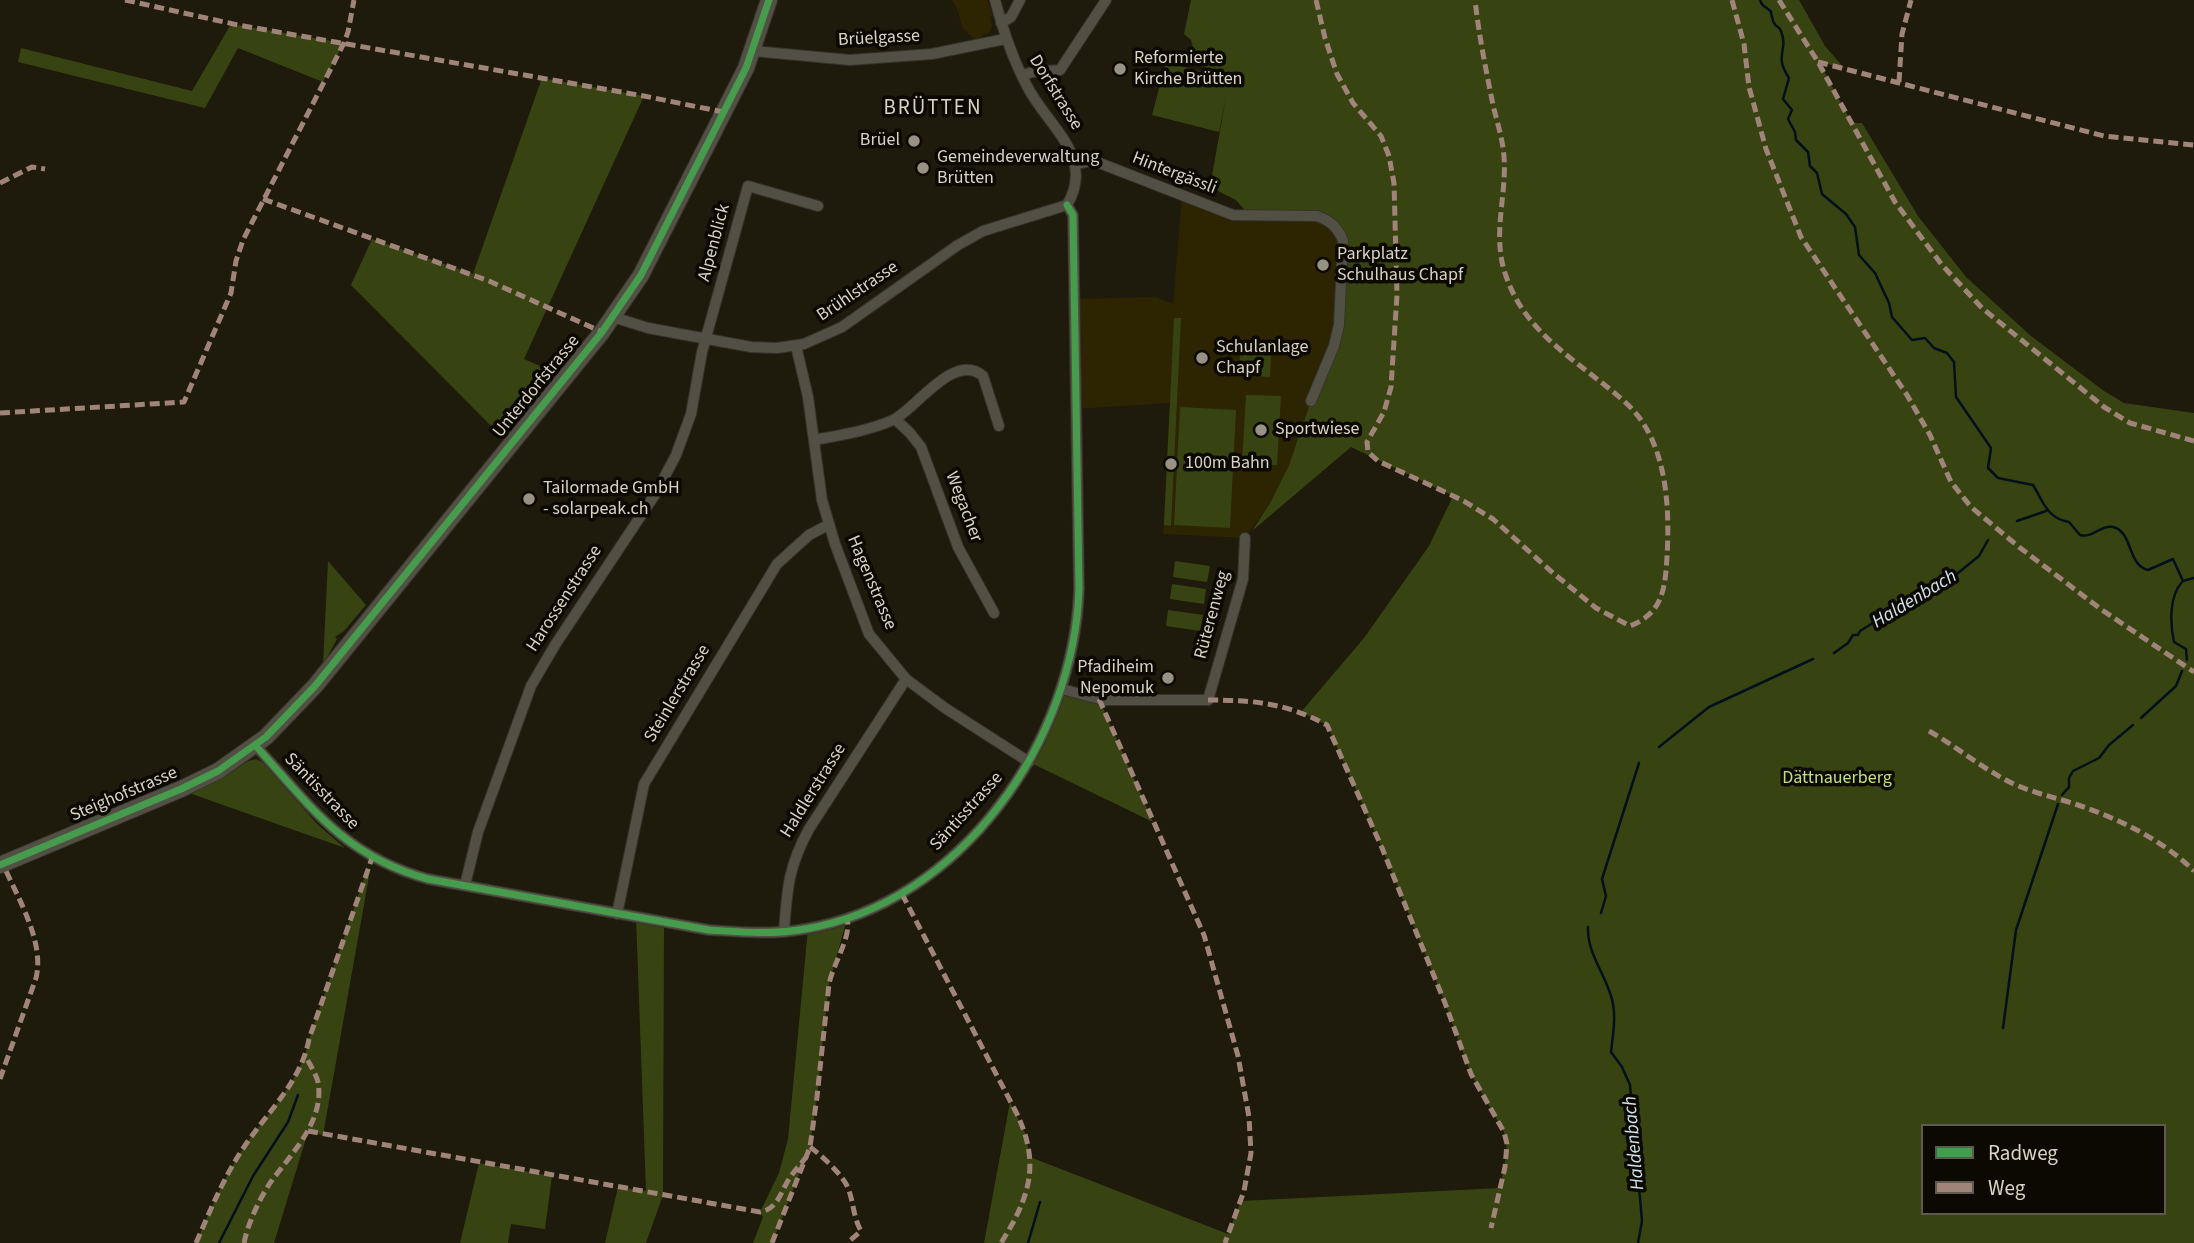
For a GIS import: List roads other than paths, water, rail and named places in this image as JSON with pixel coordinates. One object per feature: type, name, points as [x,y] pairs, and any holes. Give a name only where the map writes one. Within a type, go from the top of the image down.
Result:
[{"type":"street","name":"Unterdorfstrasse","points":[[255,746],[284,720],[315,686],[613,317],[647,264],[753,51],[769,0]]},
{"type":"street","name":"Dorfstrasse","points":[[995,0],[1005,38],[1021,75],[1039,106],[1065,139],[1075,164]]},
{"type":"street","points":[[1001,23],[1014,15],[1020,0]]},
{"type":"street","points":[[1021,75],[1060,70],[1105,0]]},
{"type":"street","name":"Brüelgasse","points":[[753,51],[850,60],[932,54],[1005,38]]},
{"type":"street","name":"Hintergässli","points":[[1075,164],[1091,161],[1102,164],[1233,215],[1317,216],[1328,219],[1338,229],[1343,240],[1339,325],[1331,357],[1311,401]]},
{"type":"street","name":"Säntisstrasse","points":[[255,746],[321,819],[351,845],[394,869],[428,879],[709,930],[784,932],[847,919],[902,894],[926,877],[953,855],[986,820],[1029,762],[1046,730],[1062,689],[1077,621],[1079,589],[1073,215],[1067,205],[1075,188],[1075,164]]},
{"type":"street","name":"Alpenblick","points":[[706,338],[748,186],[818,206]]},
{"type":"street","name":"Brühlstrasse","points":[[613,317],[648,328],[751,347],[796,346],[832,333],[958,245],[983,231],[1067,205]]},
{"type":"street","name":"Harossenstrasse","points":[[465,886],[478,832],[531,686],[555,645],[656,494],[676,455],[691,414],[706,338]]},
{"type":"street","name":"Hagenstrasse","points":[[796,346],[808,397],[828,525],[869,634],[906,679],[945,708],[1029,762]]},
{"type":"street","points":[[814,440],[856,433],[895,419],[939,382],[971,369],[984,376],[999,426]]},
{"type":"street","name":"Wegacher","points":[[895,419],[921,447],[958,547],[994,613]]},
{"type":"street","name":"Steinlerstrasse","points":[[617,914],[644,784],[777,564],[809,535],[828,525]]},
{"type":"street","name":"Rüterenweg","points":[[1062,689],[1103,700],[1208,700],[1241,588],[1245,537]]},
{"type":"street","name":"Haldlerstrasse","points":[[784,932],[788,878],[796,852],[906,679]]},
{"type":"street","name":"Steighofstrasse","points":[[0,865],[181,789],[218,771],[255,746]]},
{"type":"waterway","points":[[1760,0],[1771,12],[1781,31],[1782,63],[1789,78],[1783,99],[1792,110],[1788,119],[1796,140],[1808,152],[1810,166],[1817,173],[1822,194],[1846,214],[1855,227],[1859,255],[1875,273],[1889,303],[1892,317],[1912,340],[1925,338],[1934,348],[1947,353],[1954,362],[1956,397],[1991,448],[1988,468],[1998,478],[2033,485],[2051,513],[2069,522],[2080,535],[2089,535],[2107,527],[2116,528],[2125,537],[2142,567],[2148,570],[2173,559],[2183,581],[2194,578]]},
{"type":"waterway","name":"Haldenbach","points":[[2017,521],[2046,511]]},
{"type":"waterway","name":"Haldenbach","points":[[1834,653],[1848,643],[1853,635],[1858,635],[1860,631],[1889,613],[1909,606],[1926,592],[1932,594],[1979,556],[1988,540]]},
{"type":"waterway","points":[[2182,582],[2173,602],[2172,627],[2174,642],[2186,649],[2187,660]]},
{"type":"waterway","name":"Haldenbach","points":[[1659,747],[1709,707],[1813,659]]},
{"type":"waterway","points":[[2141,718],[2176,686],[2182,671]]},
{"type":"waterway","points":[[2062,795],[2069,787],[2069,778],[2073,771],[2099,758],[2109,745],[2133,725]]},
{"type":"waterway","name":"Haldenbach","points":[[1601,913],[1606,896],[1602,879],[1639,763]]},
{"type":"waterway","points":[[2003,1028],[2016,930],[2058,804]]},
{"type":"waterway","name":"Haldenbach","points":[[1588,927],[1590,945],[1613,1003],[1611,1052],[1630,1085],[1642,1221],[1638,1243]]},
{"type":"waterway","points":[[219,1243],[253,1176],[288,1122],[298,1095]]},
{"type":"waterway","points":[[1028,1243],[1040,1202]]},
{"type":"place","name":"Reformierte Kirche Brütten","points":[[1120,69]]},
{"type":"place","name":"Brüel","points":[[914,141]]},
{"type":"place","name":"Gemeindeverwaltung Brütten","points":[[923,168]]},
{"type":"place","name":"Parkplatz Schulhaus Chapf","points":[[1323,265]]},
{"type":"place","name":"Schulanlage Chapf","points":[[1202,358]]},
{"type":"place","name":"Sportwiese","points":[[1261,430]]},
{"type":"place","name":"100m Bahn","points":[[1171,464]]},
{"type":"place","name":"Tailormade GmbH - solarpeak.ch","points":[[529,499]]},
{"type":"place","name":"Pfadiheim Nepomuk","points":[[1168,678]]},
{"type":"district","name":"BRÜTTEN","points":[[933,109]]},
{"type":"park label","name":"Dättnauerberg","points":[[1837,779]]}]
